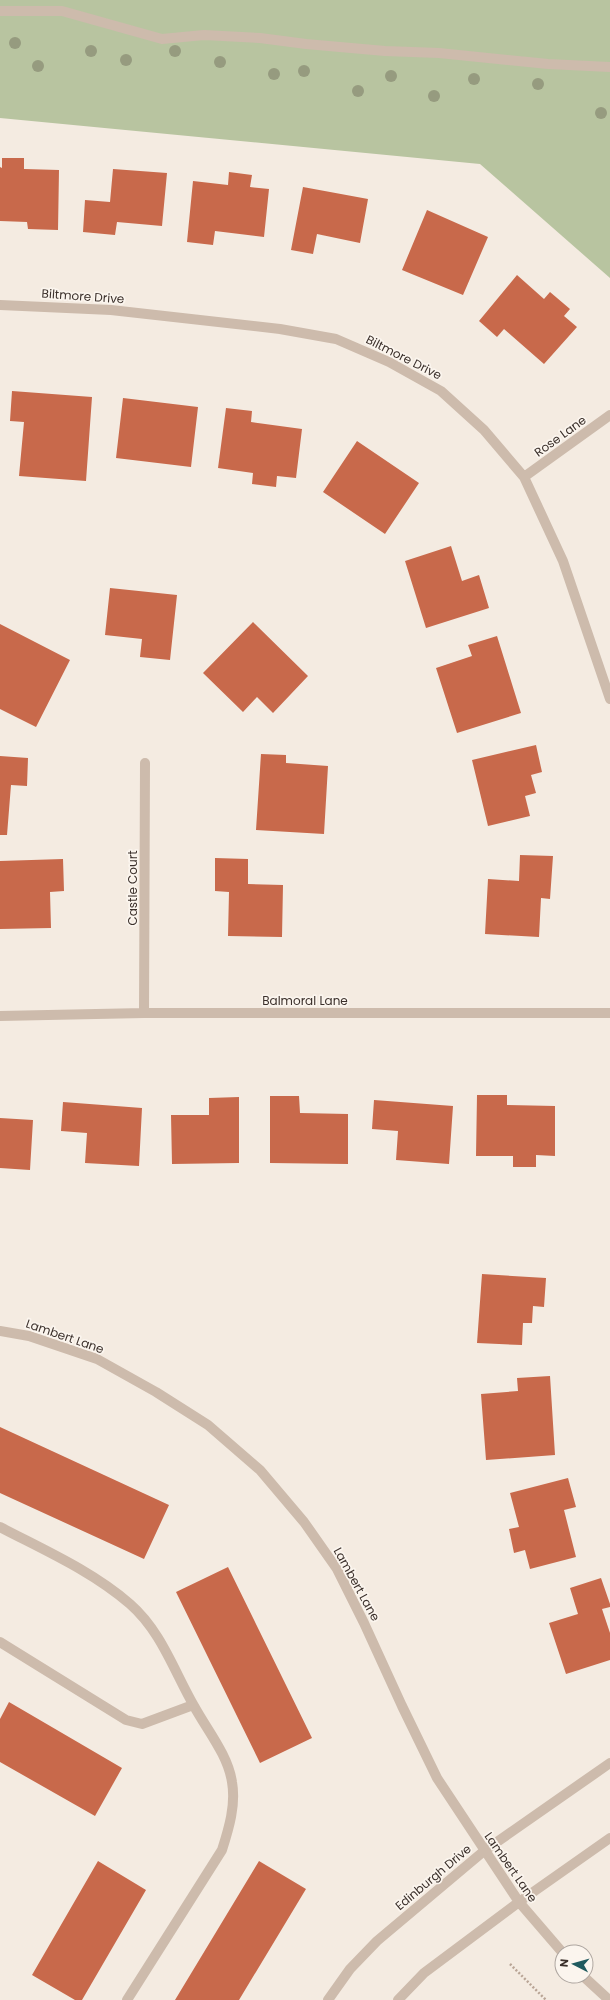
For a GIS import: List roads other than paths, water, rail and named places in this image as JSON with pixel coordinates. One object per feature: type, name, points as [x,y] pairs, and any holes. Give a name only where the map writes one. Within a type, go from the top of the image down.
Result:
[{"type":"street","points":[[0,11],[62,11],[162,39],[204,35],[260,38],[306,44],[377,50],[439,53],[548,64],[610,67]]},
{"type":"street","name":"Biltmore Drive","points":[[0,305],[111,310],[280,329],[336,340],[388,362],[441,391],[484,430],[524,477],[563,561],[610,698]]},
{"type":"street","name":"Rose Lane","points":[[524,477],[610,415]]},
{"type":"street","name":"Castle Court","points":[[144,1013],[145,763]]},
{"type":"street","name":"Balmoral Lane","points":[[0,1016],[144,1013],[610,1013]]},
{"type":"street","name":"Lambert Lane","points":[[0,1330],[29,1336],[97,1359],[156,1392],[208,1425],[260,1470],[304,1522],[337,1570],[438,1778],[484,1851],[519,1902],[555,1944]]},
{"type":"street","points":[[0,1527],[97,1578],[131,1604],[158,1635],[193,1705],[226,1762],[232,1782],[231,1822],[222,1850],[127,2000]]},
{"type":"street","points":[[0,1642],[126,1720],[142,1724],[193,1705]]},
{"type":"street","name":"Edinburgh Drive","points":[[328,2000],[350,1969],[377,1941],[484,1851],[610,1763]]},
{"type":"street","points":[[398,2000],[424,1973],[519,1902],[610,1838]]},
{"type":"street","points":[[592,1984],[609,2000]]}]
